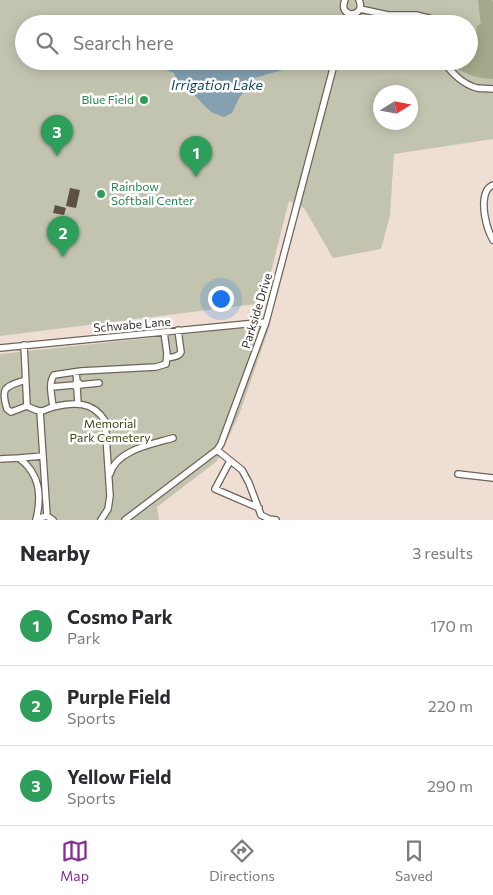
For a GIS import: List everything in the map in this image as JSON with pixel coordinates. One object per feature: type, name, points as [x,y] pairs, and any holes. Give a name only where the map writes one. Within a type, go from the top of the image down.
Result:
[{"type":"street","points":[[345,0],[343,3],[344,9],[350,14],[356,13],[360,9],[359,0]]},
{"type":"street","points":[[360,9],[388,15],[416,15]]},
{"type":"street","name":"Parkside Drive","points":[[125,520],[217,450],[221,444],[266,322],[333,70]]},
{"type":"street","points":[[449,70],[462,81],[477,88],[493,89]]},
{"type":"street","points":[[493,184],[487,190],[484,206],[485,216],[493,240]]},
{"type":"street","name":"Schwabe Lane","points":[[0,348],[266,322]]},
{"type":"street","points":[[167,354],[180,355],[178,330]]},
{"type":"street","points":[[53,407],[51,378],[54,375],[156,367],[166,364],[167,354],[164,332]]},
{"type":"street","points":[[165,340],[179,338]]},
{"type":"street","points":[[24,345],[26,406]]},
{"type":"street","points":[[76,372],[78,404]]},
{"type":"street","points":[[25,380],[7,386],[4,391],[6,409],[11,412],[26,406],[43,411],[53,407],[78,404],[89,406],[96,410],[105,421],[110,496],[108,509],[101,520]]},
{"type":"street","points":[[51,387],[99,383]]},
{"type":"street","points":[[40,410],[47,516]]},
{"type":"street","points":[[109,478],[114,464],[122,457],[136,449],[173,438]]},
{"type":"street","points":[[217,450],[242,470],[262,514],[269,519],[276,520]]},
{"type":"street","points":[[0,459],[43,456]]},
{"type":"street","points":[[19,458],[31,470],[38,483],[40,504],[36,520]]},
{"type":"street","points":[[230,461],[216,489],[258,508]]},
{"type":"street","points":[[458,474],[493,478]]},
{"type":"street","points":[[36,520],[47,516]]},
{"type":"street","points":[[47,516],[53,520]]},
{"type":"green space","points":[[0,0],[493,0],[493,139],[394,154],[390,215],[381,249],[333,258],[304,208],[289,201],[263,303],[0,336]]},
{"type":"green space","points":[[478,0],[491,0],[493,2],[493,79],[474,76],[460,70],[478,70],[478,25],[481,23]]},
{"type":"green space","name":"Memorial Park Cemetery","points":[[270,325],[239,415],[217,461],[157,507],[159,520],[0,520],[0,354]]},
{"type":"water","name":"Irrigation Lake","points":[[166,70],[284,70],[255,78],[239,98],[232,113],[224,117],[211,112],[187,87],[177,80],[174,73]]},
{"type":"building","points":[[70,188],[80,190],[76,208],[66,206]]},
{"type":"building","points":[[55,205],[66,208],[64,215],[53,213]]},
{"type":"place","name":"Blue Field","points":[[144,100]]},
{"type":"place","name":"Yellow Field","points":[[57,156]]},
{"type":"place","name":"Cosmo Park","points":[[196,177]]},
{"type":"place","name":"Rainbow Softball Center","points":[[101,194]]},
{"type":"place","name":"Purple Field","points":[[63,257]]}]
